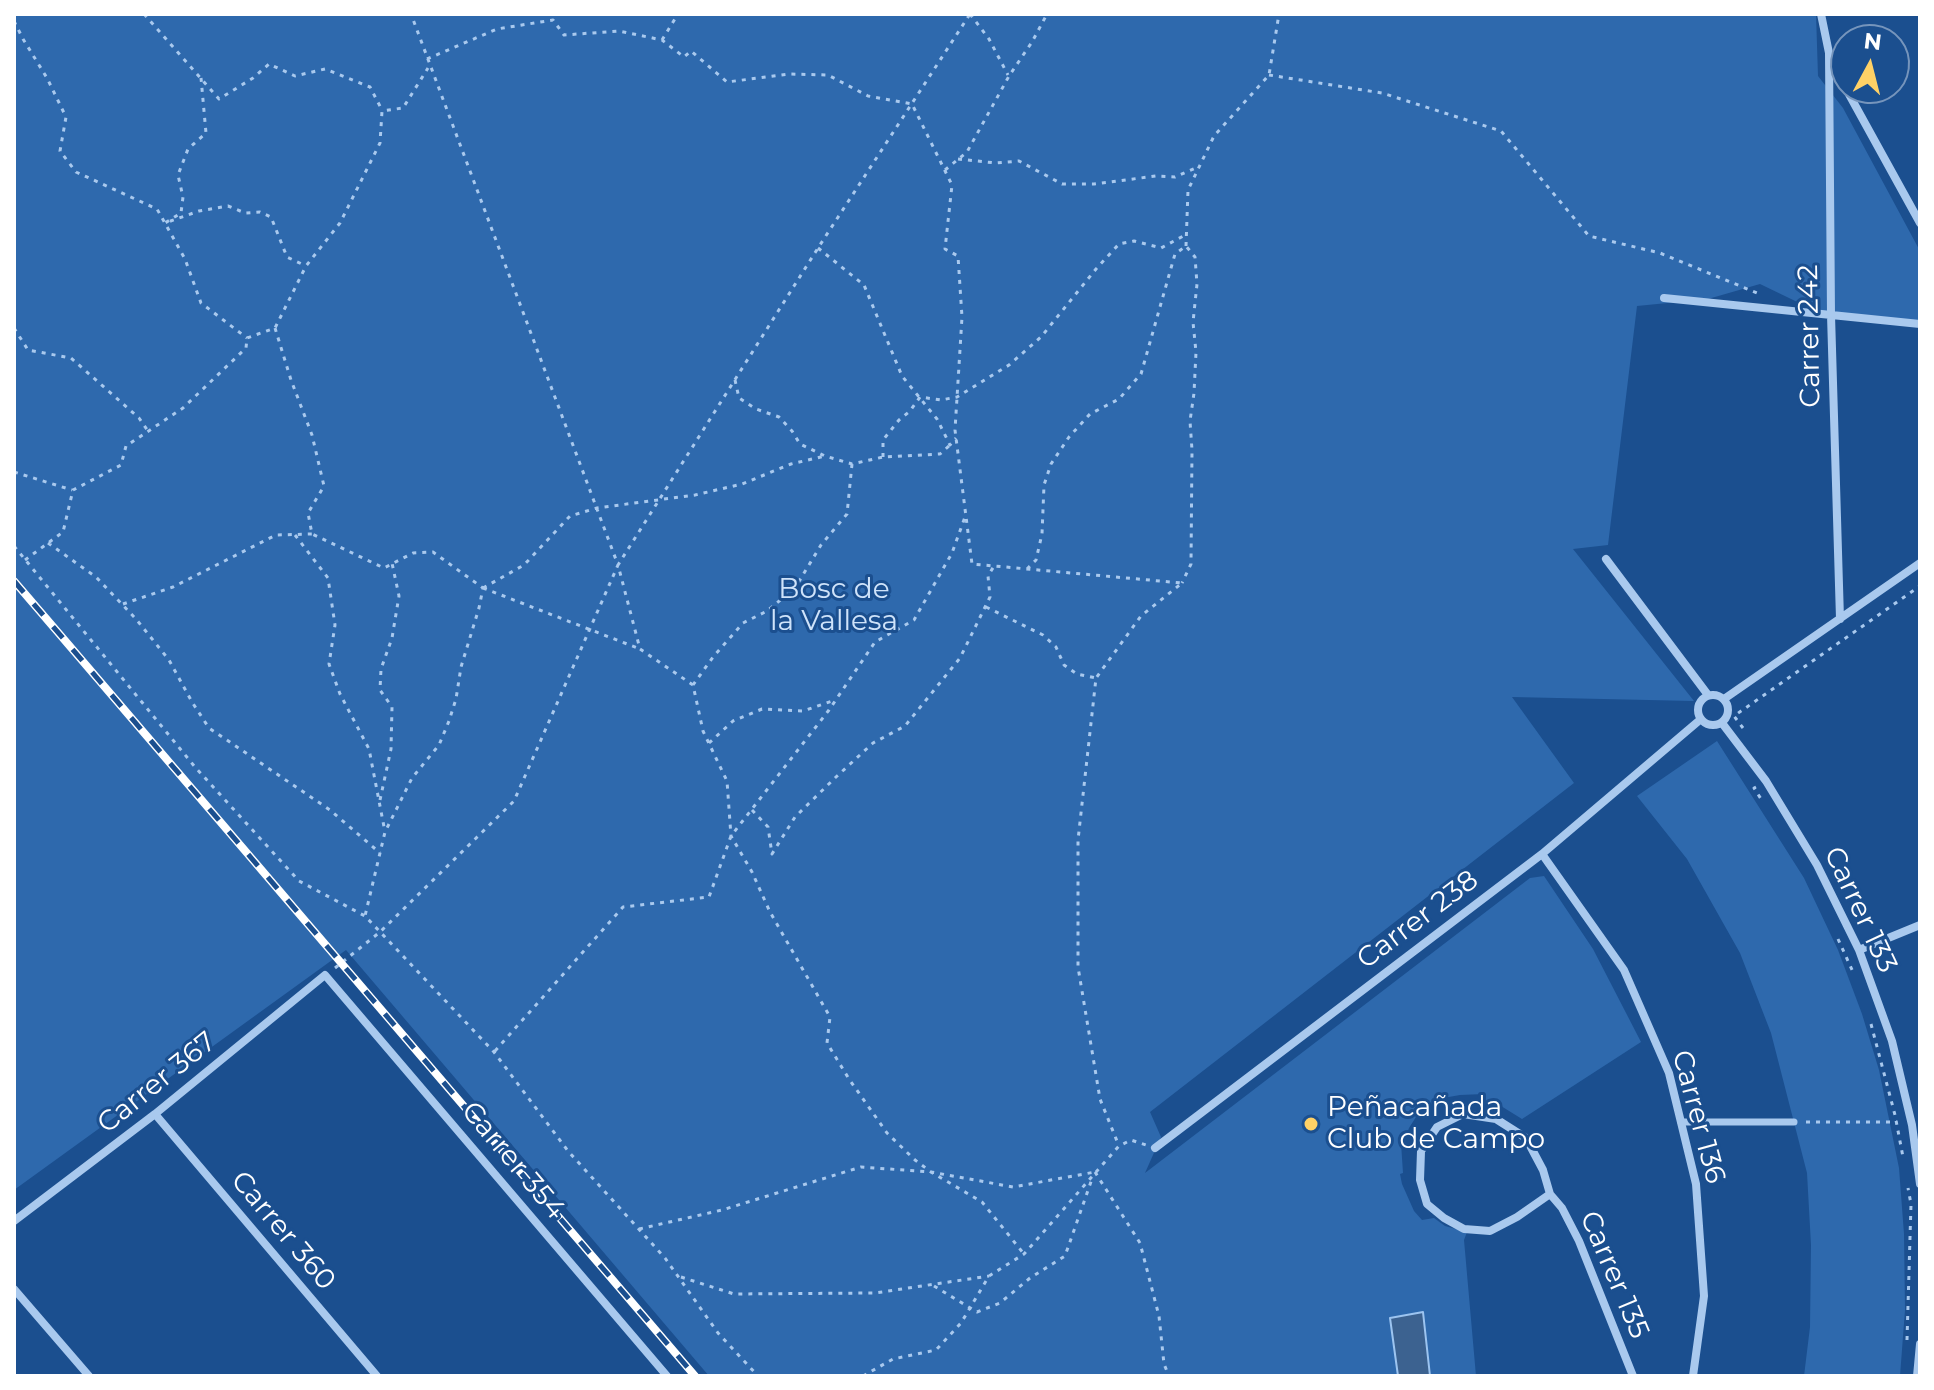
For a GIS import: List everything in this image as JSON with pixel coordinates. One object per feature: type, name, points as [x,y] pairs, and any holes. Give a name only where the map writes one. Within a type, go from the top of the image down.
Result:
[{"type":"street","points":[[1821,14],[1829,53],[1845,87],[1920,223]]},
{"type":"street","name":"Carrer 242","points":[[1829,53],[1831,315],[1840,619]]},
{"type":"street","points":[[1664,298],[1920,324]]},
{"type":"street","points":[[1606,559],[1708,695]]},
{"type":"street","points":[[1724,699],[1920,563]]},
{"type":"street","points":[[1708,695],[1724,699],[1728,712],[1722,723],[1709,725],[1701,719],[1697,711],[1703,698],[1708,695]]},
{"type":"street","name":"Carrer 238","points":[[1155,1148],[1542,854],[1701,719]]},
{"type":"street","name":"Carrer 133","points":[[1722,723],[1766,781],[1810,853],[1859,950],[1892,1041],[1912,1125],[1920,1184]]},
{"type":"street","name":"Carrer 136","points":[[1542,854],[1624,970],[1669,1073],[1696,1184],[1704,1296],[1693,1376]]},
{"type":"street","points":[[1859,950],[1920,925]]},
{"type":"street","name":"Carrer 367","points":[[14,1221],[155,1114],[325,975]]},
{"type":"street","name":"Carrer 354","points":[[325,975],[667,1376]]},
{"type":"street","name":"Carrer 360","points":[[155,1114],[377,1376]]},
{"type":"street","name":"Carrer 135","points":[[1550,1194],[1490,1231],[1464,1229],[1427,1204],[1420,1180],[1421,1151],[1437,1127],[1463,1114],[1496,1119],[1526,1138],[1543,1170],[1550,1194],[1562,1208],[1579,1241],[1633,1376]]},
{"type":"street","points":[[1681,1122],[1794,1122]]},
{"type":"street","points":[[14,1289],[89,1376]]},
{"type":"street","points":[[1917,1376],[1920,1344]]},
{"type":"path","points":[[144,14],[219,99],[269,64],[295,76],[325,69],[370,87],[382,111],[380,143],[374,156],[340,223],[306,266],[275,328],[312,435],[324,486],[308,513],[312,534]]},
{"type":"path","points":[[411,14],[618,565],[640,649]]},
{"type":"path","points":[[662,40],[678,14]]},
{"type":"path","points":[[325,975],[380,932],[514,801],[618,565],[970,14],[989,39],[1009,76]]},
{"type":"path","points":[[945,170],[967,152],[1047,14]]},
{"type":"path","points":[[1119,1146],[1100,1099],[1078,967],[1078,840],[1096,678],[1141,616],[1182,583],[1191,564],[1190,421],[1194,393],[1196,352],[1193,322],[1197,284],[1195,257],[1186,246],[1188,190],[1214,136],[1269,75],[1279,14]]},
{"type":"path","points":[[427,59],[497,29],[553,20],[564,35],[619,31],[662,40],[684,57],[691,51],[727,82],[790,74],[828,75],[868,96],[912,104]]},
{"type":"path","points":[[14,21],[66,117],[60,151],[76,172],[157,209],[185,259],[201,303],[247,338]]},
{"type":"path","points":[[382,111],[403,108],[429,66]]},
{"type":"path","points":[[1269,75],[1382,93],[1501,131],[1589,236],[1660,253],[1773,299]]},
{"type":"path","points":[[165,223],[181,213],[183,197],[178,175],[188,149],[206,133],[201,78]]},
{"type":"path","points":[[912,104],[952,185],[945,249],[958,256],[962,317],[956,438],[972,564],[1182,583]]},
{"type":"path","points":[[958,159],[996,163],[1019,161],[1062,184],[1175,177],[1199,166]]},
{"type":"path","points":[[165,223],[199,211],[228,206],[245,213],[260,212],[271,217],[287,257],[306,266]]},
{"type":"path","points":[[920,397],[941,400],[957,397],[1009,365],[1041,337],[1119,244],[1134,241],[1161,248],[1187,234]]},
{"type":"path","points":[[1027,569],[1036,560],[1042,534],[1044,485],[1051,464],[1069,437],[1090,414],[1119,399],[1141,374],[1175,254],[1186,246]]},
{"type":"path","points":[[818,248],[864,285],[902,376],[937,419],[950,445]]},
{"type":"path","points":[[14,328],[28,350],[71,358],[139,418],[148,431]]},
{"type":"path","points":[[247,338],[275,328]]},
{"type":"path","points":[[14,472],[73,490],[121,465],[126,446],[183,408],[246,348],[247,338]]},
{"type":"path","points":[[735,380],[739,398],[756,409],[779,417],[800,444],[852,464],[883,457],[940,454],[956,438]]},
{"type":"path","points":[[883,457],[883,440],[920,397]]},
{"type":"path","points":[[365,916],[385,832],[412,778],[439,745],[456,699],[461,667],[483,588],[524,565],[570,516],[597,508],[695,495],[742,484],[791,464],[825,456]]},
{"type":"path","points":[[693,685],[743,623],[767,611],[795,588],[821,545],[847,514],[852,464]]},
{"type":"path","points":[[25,560],[63,532],[73,490]]},
{"type":"path","points":[[494,1052],[623,907],[709,897],[731,836],[835,700],[875,642],[914,620],[952,553],[966,514]]},
{"type":"path","points":[[122,604],[173,587],[276,535],[312,534],[384,568],[413,553],[433,552],[483,588],[640,649],[693,685],[703,731],[727,781],[731,836],[830,1017],[827,1043],[887,1133],[931,1172],[982,1202],[1024,1254]]},
{"type":"path","points":[[295,535],[328,578],[335,625],[329,664],[340,694],[369,749],[385,832]]},
{"type":"path","points":[[48,543],[96,577],[122,604],[169,660],[209,728],[330,810],[380,853]]},
{"type":"path","points":[[14,546],[195,767],[299,881],[365,916],[494,1052],[568,1151],[665,1258],[718,1333],[758,1376]]},
{"type":"path","points":[[380,801],[391,749],[392,707],[380,690],[381,669],[392,638],[399,596],[392,563]]},
{"type":"path","points":[[752,810],[768,827],[772,854],[795,817],[836,777],[873,743],[905,726],[960,658],[990,597],[988,576],[994,566]]},
{"type":"path","points":[[985,607],[1043,635],[1056,647],[1064,665],[1077,674],[1096,678]]},
{"type":"path","points":[[709,743],[733,721],[762,709],[803,711],[835,700]]},
{"type":"path","points":[[1794,1122],[1897,1122]]},
{"type":"path","points":[[678,1276],[734,1294],[875,1293],[989,1276],[1024,1254],[1119,1146],[1131,1140],[1155,1148]]},
{"type":"path","points":[[639,1229],[722,1210],[861,1167],[931,1172],[1013,1187],[1095,1172]]},
{"type":"path","points":[[931,1284],[977,1312],[1000,1303],[1030,1278],[1065,1256],[1095,1172]]},
{"type":"path","points":[[1095,1172],[1140,1243],[1159,1316],[1164,1364],[1169,1376]]},
{"type":"path","points":[[863,1376],[893,1359],[936,1350],[961,1323],[989,1276]]},
{"type":"green space","name":"Bosc de la Vallesa","points":[[14,14],[1816,14],[1818,76],[1830,91],[1830,104],[1840,104],[1843,108],[1920,251],[1920,323],[1818,312],[1760,284],[1708,299],[1637,306],[1608,545],[1573,549],[1694,701],[1512,697],[1574,783],[1150,1112],[1161,1137],[1145,1173],[1530,878],[1544,876],[1593,949],[1641,1042],[1522,1119],[1501,1106],[1485,1102],[1484,1094],[1443,1098],[1416,1117],[1401,1143],[1403,1173],[1400,1174],[1414,1211],[1422,1220],[1434,1218],[1445,1226],[1467,1232],[1464,1240],[1476,1376],[709,1376],[346,950],[14,1190]]},
{"type":"green space","points":[[1717,741],[1804,878],[1838,950],[1879,1070],[1899,1168],[1904,1234],[1905,1310],[1900,1376],[1804,1376],[1810,1327],[1811,1245],[1807,1173],[1771,1033],[1740,953],[1687,859],[1637,796]]},
{"type":"shaded area","points":[[1423,1312],[1430,1376],[1398,1376],[1390,1318]]},
{"type":"railway","points":[[14,581],[695,1376]]},
{"type":"place","name":"Peñacañada Club de Campo","points":[[1311,1124]]}]
